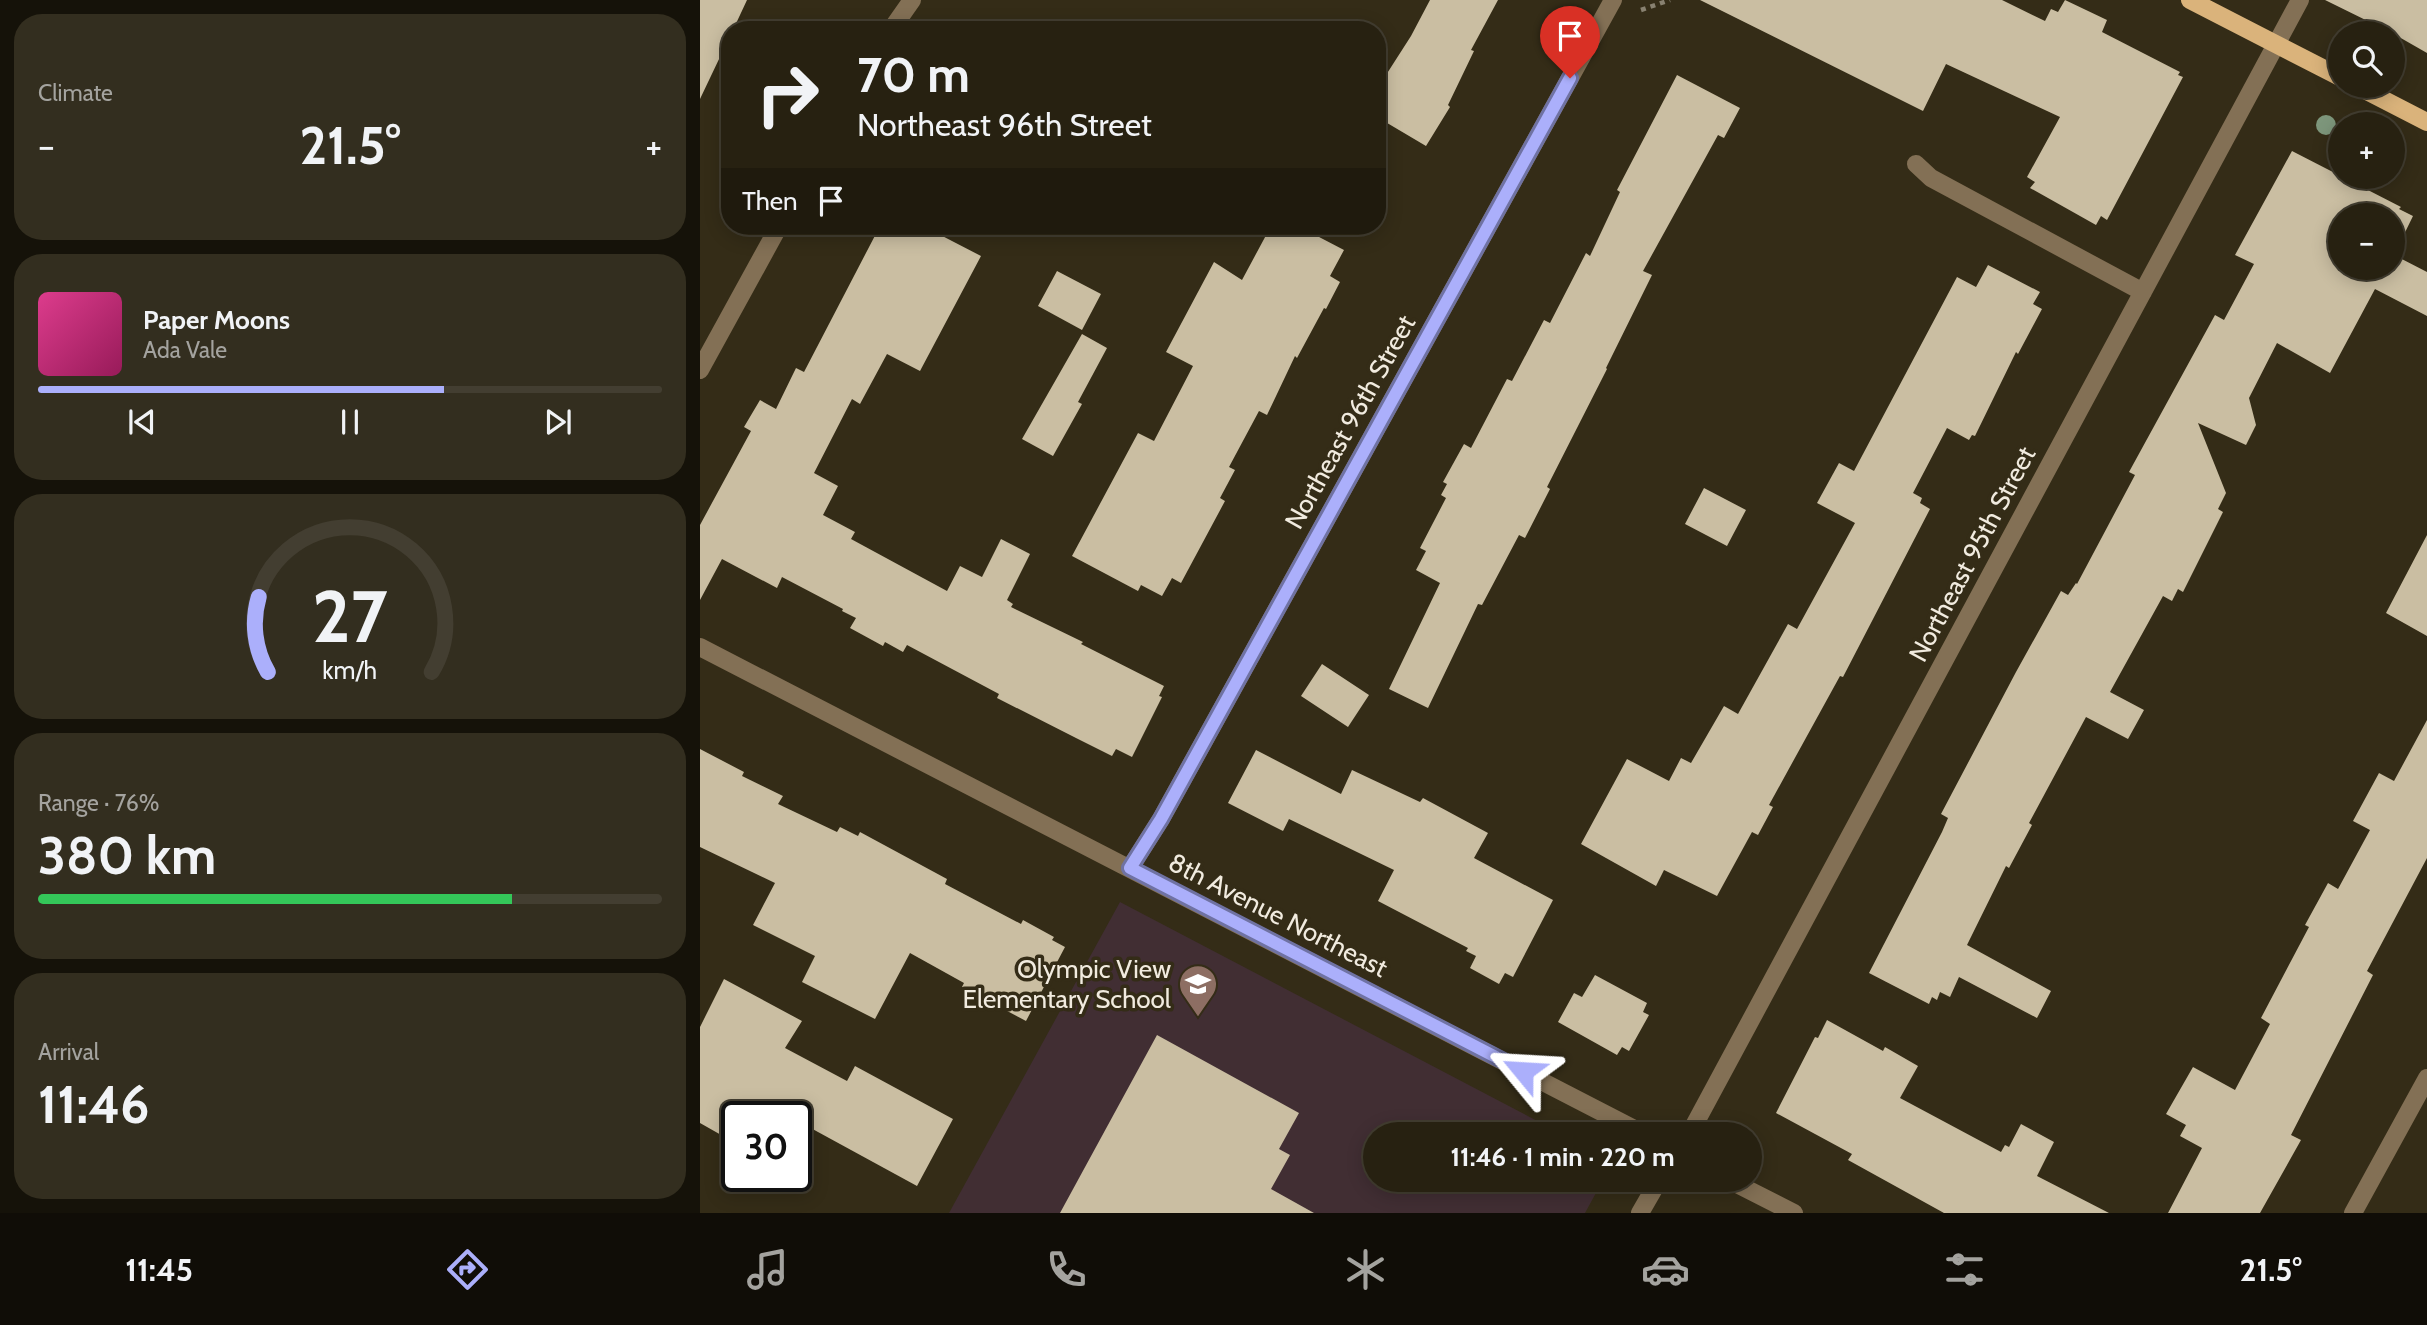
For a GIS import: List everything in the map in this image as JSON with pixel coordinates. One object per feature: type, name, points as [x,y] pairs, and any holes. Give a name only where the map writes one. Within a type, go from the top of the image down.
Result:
[{"type":"main road","points":[[2190,0],[2328,71]]},
{"type":"main road","points":[[2380,98],[2427,122]]},
{"type":"street","points":[[897,21],[912,0]]},
{"type":"street","name":"Northeast 96th Street","points":[[1130,868],[1161,819],[1613,0]]},
{"type":"street","name":"Northeast 95th Street","points":[[1697,1122],[2300,0]]},
{"type":"street","points":[[1916,164],[1931,178],[2143,292]]},
{"type":"street","points":[[700,370],[774,235]]},
{"type":"street","name":"8th Avenue Northeast","points":[[700,648],[1621,1122]]},
{"type":"street","points":[[2353,1213],[2427,1078]]},
{"type":"street","points":[[1640,1213],[1652,1192]]},
{"type":"street","points":[[1753,1192],[1794,1213]]},
{"type":"path","points":[[1637,12],[1670,0]]},
{"type":"shaded area","name":"Olympic View Elementary School","points":[[1120,902],[1539,1122],[1363,1122],[1363,1192],[1596,1192],[1585,1213],[949,1213]]},
{"type":"building","points":[[700,0],[747,0],[737,21],[721,21],[721,55],[700,99]]},
{"type":"building","points":[[1430,0],[1498,0],[1471,50],[1474,51],[1448,105],[1450,107],[1426,146],[1386,122],[1386,75]]},
{"type":"building","points":[[1700,0],[2002,0],[2045,21],[2051,9],[2058,12],[2065,0],[2107,20],[2102,32],[2180,72],[2178,75],[2183,77],[2107,220],[2101,216],[2096,225],[2030,188],[2035,182],[2027,177],[2060,117],[1946,64],[1923,111]]},
{"type":"building","points":[[2325,0],[2427,0],[2427,53],[2405,40],[2405,21],[2368,21]]},
{"type":"building","points":[[1677,75],[1740,108],[1724,138],[1718,135],[1643,271],[1652,275],[1547,487],[1550,489],[1525,538],[1519,535],[1482,605],[1478,604],[1428,708],[1389,689],[1440,583],[1416,570],[1426,551],[1420,548],[1446,498],[1441,495],[1447,484],[1443,482],[1464,444],[1471,448],[1507,379],[1512,381],[1544,320],[1550,323],[1586,253],[1590,256],[1620,192],[1617,190]]},
{"type":"building","points":[[2292,151],[2328,169],[2328,189],[2366,189],[2393,203],[2328,203],[2328,280],[2405,280],[2405,261],[2427,272],[2427,316],[2375,289],[2330,373],[2277,343],[2249,398],[2256,425],[2246,445],[2198,423],[2226,493],[2218,509],[2223,512],[2183,592],[2178,589],[2172,601],[2163,596],[2110,692],[2144,710],[2128,739],[2086,717],[1967,945],[2051,991],[2037,1018],[1959,977],[1950,997],[1940,992],[1937,1000],[1932,997],[1929,1004],[1869,973],[1942,832],[1948,818],[1941,814],[2016,672],[2061,591],[2068,595],[2077,584],[2135,475],[2129,472],[2215,315],[2224,320],[2254,264],[2235,255]]},
{"type":"building","points":[[2405,212],[2413,216],[2405,232]]},
{"type":"building","points":[[875,235],[940,235],[981,256],[920,371],[887,354],[860,404],[852,399],[814,473],[838,486],[823,515],[855,532],[851,539],[947,591],[960,566],[982,577],[1001,539],[1030,554],[1007,600],[1013,604],[1011,607],[1164,686],[1159,696],[1162,697],[1132,757],[1116,749],[1112,756],[997,698],[999,694],[907,645],[903,652],[885,642],[883,646],[850,628],[856,618],[842,611],[843,609],[782,577],[777,588],[722,559],[700,600],[700,525],[751,431],[744,427],[760,400],[776,409],[796,368],[804,372]]},
{"type":"building","points":[[1266,235],[1315,235],[1344,250],[1330,276],[1340,282],[1297,358],[1295,356],[1267,415],[1259,411],[1229,467],[1235,470],[1220,498],[1225,501],[1181,583],[1172,578],[1162,596],[1141,585],[1138,591],[1072,556],[1138,433],[1154,441],[1193,366],[1166,352],[1214,262],[1242,280]]},
{"type":"building","points":[[1988,265],[2040,292],[2033,304],[2042,309],[2018,354],[2016,352],[1975,436],[1972,435],[1969,440],[1947,428],[1913,493],[1922,498],[1920,503],[1930,509],[1843,677],[1840,676],[1769,805],[1773,807],[1758,835],[1752,832],[1717,896],[1664,870],[1656,886],[1581,844],[1627,759],[1669,781],[1681,758],[1691,763],[1724,706],[1738,714],[1788,624],[1797,629],[1855,523],[1817,503],[1839,463],[1854,471],[1957,277],[1976,287]]},
{"type":"building","points":[[1057,271],[1101,294],[1082,330],[1038,306]]},
{"type":"building","points":[[1082,334],[1107,348],[1078,402],[1082,404],[1053,456],[1022,439]]},
{"type":"building","points":[[1704,488],[1746,510],[1727,546],[1685,524]]},
{"type":"building","points":[[2427,535],[2427,636],[2386,613]]},
{"type":"building","points":[[1322,664],[1369,695],[1348,727],[1301,696]]},
{"type":"building","points":[[2427,720],[2427,858],[2367,971],[2373,975],[2291,1135],[2301,1140],[2260,1213],[2168,1213],[2202,1148],[2180,1136],[2186,1125],[2166,1114],[2193,1067],[2235,1090],[2270,1024],[2261,1018],[2309,927],[2305,925],[2328,883],[2338,889],[2370,830],[2353,821],[2379,773],[2394,781]]},
{"type":"building","points":[[700,749],[744,772],[742,776],[783,796],[778,804],[837,832],[840,827],[858,836],[860,832],[947,879],[945,884],[1021,924],[1023,920],[1054,937],[1052,940],[1065,947],[1026,1021],[962,987],[964,983],[910,953],[875,1019],[802,982],[815,956],[753,925],[775,883],[700,847]]},
{"type":"building","points":[[1256,750],[1341,794],[1352,770],[1420,802],[1423,798],[1488,833],[1474,858],[1553,900],[1513,977],[1505,973],[1499,984],[1470,968],[1476,956],[1466,951],[1468,948],[1378,901],[1394,870],[1289,819],[1283,831],[1228,803]]},
{"type":"building","points":[[1595,975],[1647,1003],[1643,1012],[1649,1015],[1629,1051],[1622,1047],[1617,1055],[1558,1022],[1574,993],[1582,997]]},
{"type":"building","points":[[724,979],[802,1021],[785,1048],[847,1081],[855,1066],[953,1119],[917,1186],[812,1129],[812,1101],[721,1101],[721,1135],[700,1123],[700,1027]]},
{"type":"building","points":[[1827,1020],[1883,1051],[1885,1047],[1918,1066],[1900,1098],[2001,1152],[2005,1145],[2009,1147],[2021,1124],[2054,1142],[2037,1176],[2109,1213],[1944,1213],[1848,1160],[1852,1154],[1776,1113],[1815,1037],[1818,1038]]},
{"type":"building","points":[[1157,1035],[1299,1113],[1279,1149],[1290,1155],[1271,1189],[1314,1213],[1060,1213]]},
{"type":"place","name":"Olympic View Elementary School","points":[[1198,1018]]},
{"type":"route","points":[[1523,1071],[1130,868],[1161,819],[1570,78]]}]
